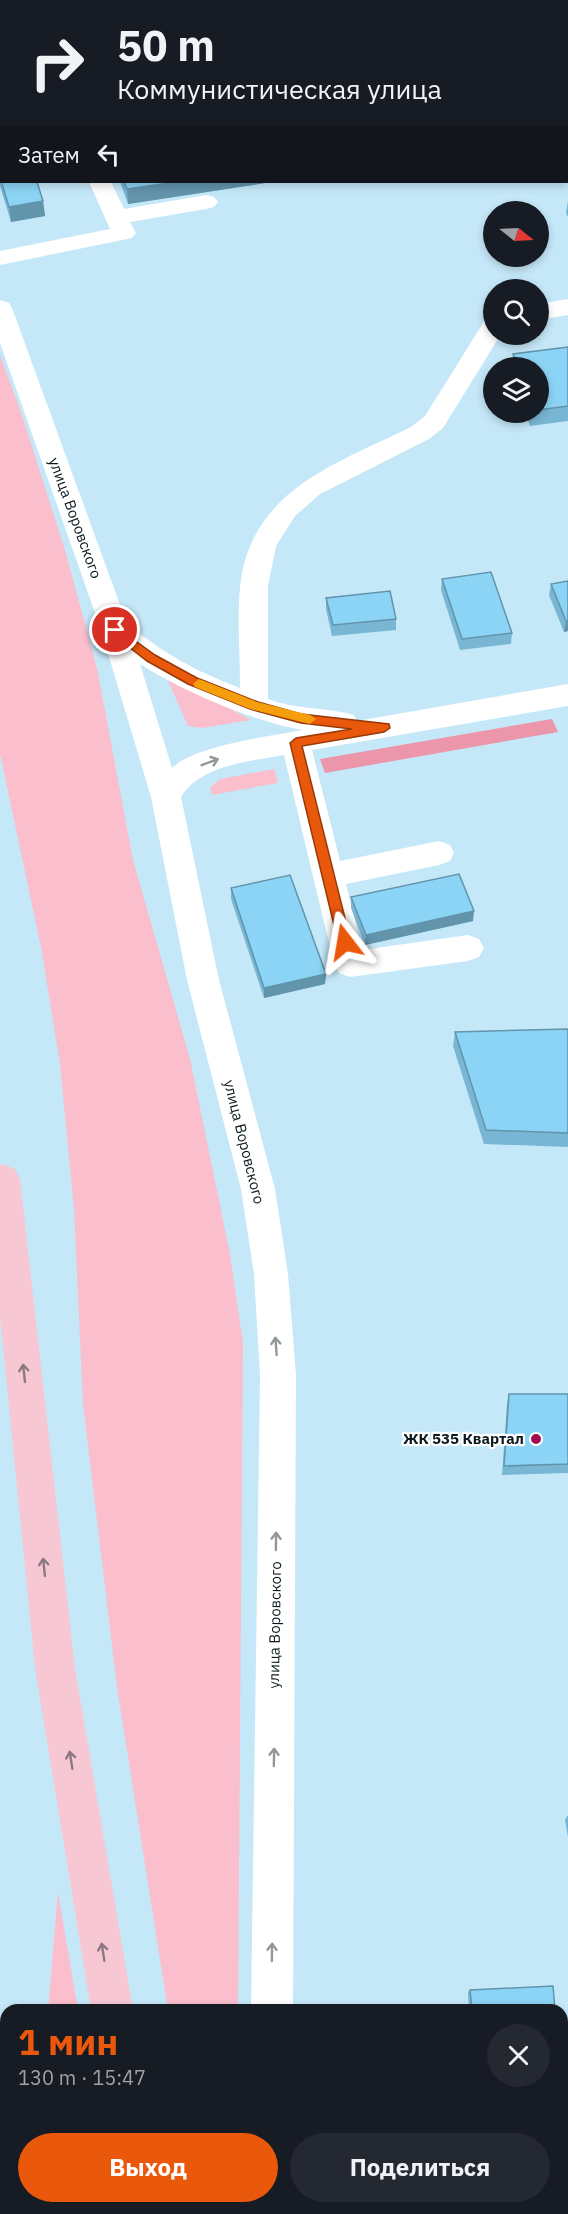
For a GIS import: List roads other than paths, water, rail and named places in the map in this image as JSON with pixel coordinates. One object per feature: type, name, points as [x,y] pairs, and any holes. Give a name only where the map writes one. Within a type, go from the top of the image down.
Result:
[{"type":"main road","points":[[0,1221],[1,1166]]},
{"type":"main road","points":[[1,1166],[55,1668],[111,2004]]},
{"type":"street","points":[[0,258],[124,233],[100,183]]},
{"type":"street","points":[[116,217],[207,202]]},
{"type":"street","points":[[549,310],[568,307]]},
{"type":"street","name":"улица Воровского","points":[[0,308],[115,630],[166,797],[203,980],[258,1189],[271,1274],[278,1375],[272,2004]]},
{"type":"street","points":[[254,706],[254,586],[263,545],[286,510],[311,488],[420,433],[434,422],[483,344]]},
{"type":"street","points":[[115,630],[151,658],[193,681],[254,706],[301,719],[384,728]]},
{"type":"street","points":[[166,797],[172,785],[188,770],[219,758],[568,695]]},
{"type":"street","points":[[296,743],[350,964],[468,948]]},
{"type":"street","points":[[328,875],[439,853]]},
{"type":"place","name":"ЖК 535 Квартал","points":[[536,1439]]}]
